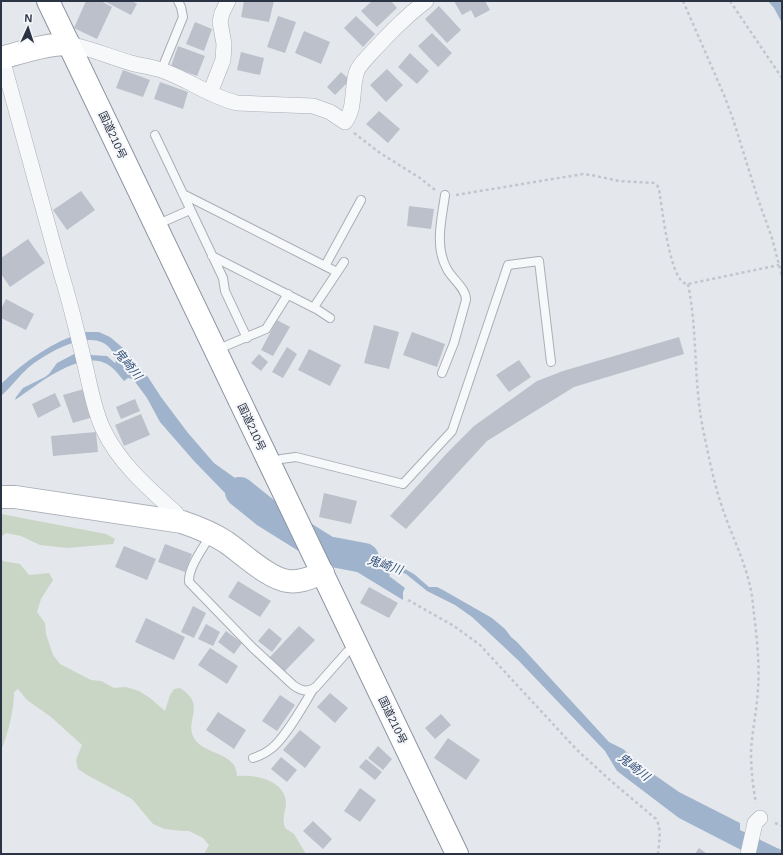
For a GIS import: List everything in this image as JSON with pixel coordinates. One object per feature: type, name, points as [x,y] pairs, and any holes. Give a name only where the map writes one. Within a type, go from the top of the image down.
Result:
[{"type":"main road","name":"国道210号","points":[[48,1],[457,854]]},
{"type":"main road","points":[[1,57],[57,44],[69,44]]},
{"type":"main road","points":[[1,497],[15,497],[177,521],[211,534],[227,543],[264,570],[282,580],[300,581],[319,564]]},
{"type":"street","points":[[210,93],[223,60],[224,44],[221,17],[228,1]]},
{"type":"street","points":[[69,44],[85,47],[131,63],[161,71],[210,93],[237,103],[313,106],[330,112],[345,122],[350,114],[355,77],[359,67],[404,19],[426,1]]},
{"type":"street","points":[[1,57],[60,273],[71,306],[100,421],[112,445],[126,465],[176,513],[177,521]]},
{"type":"street","points":[[748,854],[757,821]]},
{"type":"lane","points":[[161,71],[182,17],[181,7],[178,1]]},
{"type":"lane","points":[[155,135],[223,278],[225,292],[247,338]]},
{"type":"lane","points":[[183,194],[337,272]]},
{"type":"lane","points":[[442,372],[454,343],[466,300],[466,296],[446,267],[440,247],[440,231],[445,195]]},
{"type":"lane","points":[[325,266],[361,200]]},
{"type":"lane","points":[[156,225],[190,210]]},
{"type":"lane","points":[[212,256],[288,294],[330,318]]},
{"type":"lane","points":[[273,470],[281,458],[296,457],[403,484],[452,431],[508,265],[539,261],[550,362]]},
{"type":"lane","points":[[314,308],[344,262]]},
{"type":"lane","points":[[216,350],[266,329],[288,294]]},
{"type":"lane","points":[[211,534],[192,567],[189,582],[253,648],[293,685],[300,690],[308,691],[315,688]]},
{"type":"lane","points":[[252,758],[264,754],[274,747],[315,688],[347,652],[357,645]]},
{"type":"path","points":[[683,1],[733,119],[772,238],[782,276]]},
{"type":"path","points":[[730,1],[782,78]]},
{"type":"path","points":[[345,122],[354,133],[380,153],[445,195],[454,195],[583,174],[619,181],[654,183],[659,189],[664,222],[674,265],[681,281],[688,284],[779,265]]},
{"type":"path","points":[[688,284],[692,309],[697,396],[702,427],[717,492],[746,568],[752,594],[758,665],[752,766],[757,821],[782,826]]},
{"type":"path","points":[[408,600],[454,626],[480,645],[577,750],[656,819],[660,832],[658,854]]},
{"type":"green space","points":[[1,514],[106,534],[115,539],[113,544],[67,548],[40,545],[21,536],[6,533],[1,537]]},
{"type":"green space","points":[[1,558],[3,561],[20,564],[29,575],[49,573],[53,580],[41,599],[37,612],[45,623],[46,634],[53,655],[60,664],[91,680],[101,681],[114,688],[126,687],[139,691],[165,711],[170,695],[174,689],[180,688],[184,691],[193,702],[194,712],[191,731],[196,741],[205,748],[228,759],[235,767],[237,776],[252,776],[268,780],[281,789],[285,796],[286,804],[284,819],[285,828],[294,834],[306,854],[204,854],[209,845],[203,838],[189,831],[165,829],[153,824],[132,799],[78,769],[76,760],[82,745],[51,717],[27,700],[18,689],[14,692],[10,722],[1,751]]},
{"type":"water","points":[[768,1],[782,1],[782,23],[774,8]]},
{"type":"water","points":[[84,332],[99,332],[110,337],[123,348],[148,377],[188,433],[214,463],[266,500],[281,533],[261,524],[253,513],[240,501],[225,493],[194,461],[160,422],[147,398],[133,379],[128,378],[124,381],[107,364],[96,361],[84,361],[72,365],[59,371],[15,400],[23,388],[45,377],[57,363],[74,354],[107,356],[115,363],[113,352],[104,343],[94,340],[83,341],[58,349],[29,367],[1,396],[1,384],[29,360],[61,341]]},
{"type":"water","points":[[313,526],[327,538],[372,551],[414,574],[429,587],[437,587],[492,618],[505,629],[609,742],[623,749],[646,769],[679,792],[740,823],[740,830],[782,850],[782,854],[749,854],[679,818],[617,771],[605,751],[519,661],[472,617],[455,605],[427,591],[406,574],[398,571],[392,571],[389,576],[405,588],[403,592],[403,600],[349,567],[329,562]]},
{"type":"building","points":[[86,1],[101,1],[112,7],[97,39],[74,28]]},
{"type":"building","points":[[104,1],[132,1],[137,4],[131,15]]},
{"type":"building","points":[[244,1],[274,1],[269,22],[241,17]]},
{"type":"building","points":[[372,1],[391,1],[397,8],[377,27],[361,11]]},
{"type":"building","points":[[454,1],[485,1],[490,10],[475,18],[471,10],[462,15]]},
{"type":"building","points":[[439,6],[461,30],[447,43],[425,19]]},
{"type":"building","points":[[278,16],[296,22],[285,53],[267,47]]},
{"type":"building","points":[[356,16],[375,34],[363,47],[344,28]]},
{"type":"building","points":[[195,22],[212,29],[204,51],[186,44]]},
{"type":"building","points":[[304,31],[330,42],[321,64],[295,53]]},
{"type":"building","points":[[432,33],[452,53],[438,67],[418,46]]},
{"type":"building","points":[[178,46],[205,56],[197,76],[171,66]]},
{"type":"building","points":[[241,52],[264,58],[260,75],[237,70]]},
{"type":"building","points":[[410,53],[429,71],[417,84],[398,67]]},
{"type":"building","points":[[387,69],[403,85],[386,102],[370,85]]},
{"type":"building","points":[[123,70],[150,80],[143,97],[116,88]]},
{"type":"building","points":[[341,72],[350,80],[335,95],[327,87]]},
{"type":"building","points":[[160,82],[188,92],[183,109],[154,99]]},
{"type":"building","points":[[379,111],[400,129],[388,143],[366,124]]},
{"type":"building","points":[[81,191],[95,210],[67,230],[53,210]]},
{"type":"building","points":[[409,206],[434,209],[431,229],[407,226]]},
{"type":"building","points":[[28,239],[45,263],[10,287],[1,274],[1,258]]},
{"type":"building","points":[[6,299],[34,314],[26,330],[1,318],[1,309]]},
{"type":"building","points":[[277,320],[290,327],[273,356],[261,350]]},
{"type":"building","points":[[374,325],[399,332],[389,369],[364,363]]},
{"type":"building","points":[[412,332],[445,344],[437,367],[403,355]]},
{"type":"building","points":[[679,337],[684,354],[574,387],[487,441],[406,529],[390,516],[447,453],[474,426],[537,381],[563,371]]},
{"type":"building","points":[[287,347],[297,354],[283,378],[272,372]]},
{"type":"building","points":[[309,349],[341,365],[330,386],[298,370]]},
{"type":"building","points":[[259,354],[268,362],[261,371],[251,363]]},
{"type":"building","points":[[519,360],[531,377],[509,392],[496,375]]},
{"type":"building","points":[[84,389],[93,417],[73,423],[63,395]]},
{"type":"building","points":[[55,393],[61,406],[38,418],[32,404]]},
{"type":"building","points":[[135,399],[140,411],[121,419],[116,407]]},
{"type":"building","points":[[141,414],[150,435],[124,446],[115,425]]},
{"type":"building","points":[[96,432],[98,452],[53,456],[51,436]]},
{"type":"building","points":[[324,493],[357,501],[351,524],[319,517]]},
{"type":"building","points":[[165,544],[192,554],[185,572],[158,562]]},
{"type":"building","points":[[124,546],[156,559],[147,580],[115,567]]},
{"type":"building","points":[[238,581],[271,601],[260,617],[228,597]]},
{"type":"building","points":[[369,587],[398,603],[389,618],[360,603]]},
{"type":"building","points":[[193,606],[206,613],[194,638],[181,632]]},
{"type":"building","points":[[146,618],[185,637],[174,660],[135,642]]},
{"type":"building","points":[[206,624],[220,632],[213,646],[198,639]]},
{"type":"building","points":[[299,626],[315,640],[284,672],[269,658]]},
{"type":"building","points":[[269,628],[282,639],[272,652],[258,641]]},
{"type":"building","points":[[226,631],[242,643],[234,654],[218,642]]},
{"type":"building","points":[[210,648],[238,666],[227,684],[198,665]]},
{"type":"building","points":[[330,693],[348,708],[335,723],[317,707]]},
{"type":"building","points":[[280,695],[295,705],[277,731],[262,721]]},
{"type":"building","points":[[218,712],[246,730],[234,749],[206,730]]},
{"type":"building","points":[[441,714],[451,725],[435,739],[425,728]]},
{"type":"building","points":[[300,730],[321,747],[305,768],[283,750]]},
{"type":"building","points":[[448,738],[480,760],[466,780],[434,758]]},
{"type":"building","points":[[378,746],[392,759],[383,770],[368,758]]},
{"type":"building","points":[[281,757],[297,770],[287,782],[271,769]]},
{"type":"building","points":[[366,759],[382,772],[375,780],[359,767]]},
{"type":"building","points":[[360,788],[376,800],[360,822],[344,811]]},
{"type":"building","points":[[313,821],[332,839],[323,849],[303,831]]},
{"type":"building","points":[[699,848],[707,854],[695,854]]},
{"type":"waterway","name":"鬼崎川","points":[[240,492],[266,513],[327,551],[364,558]]}]
